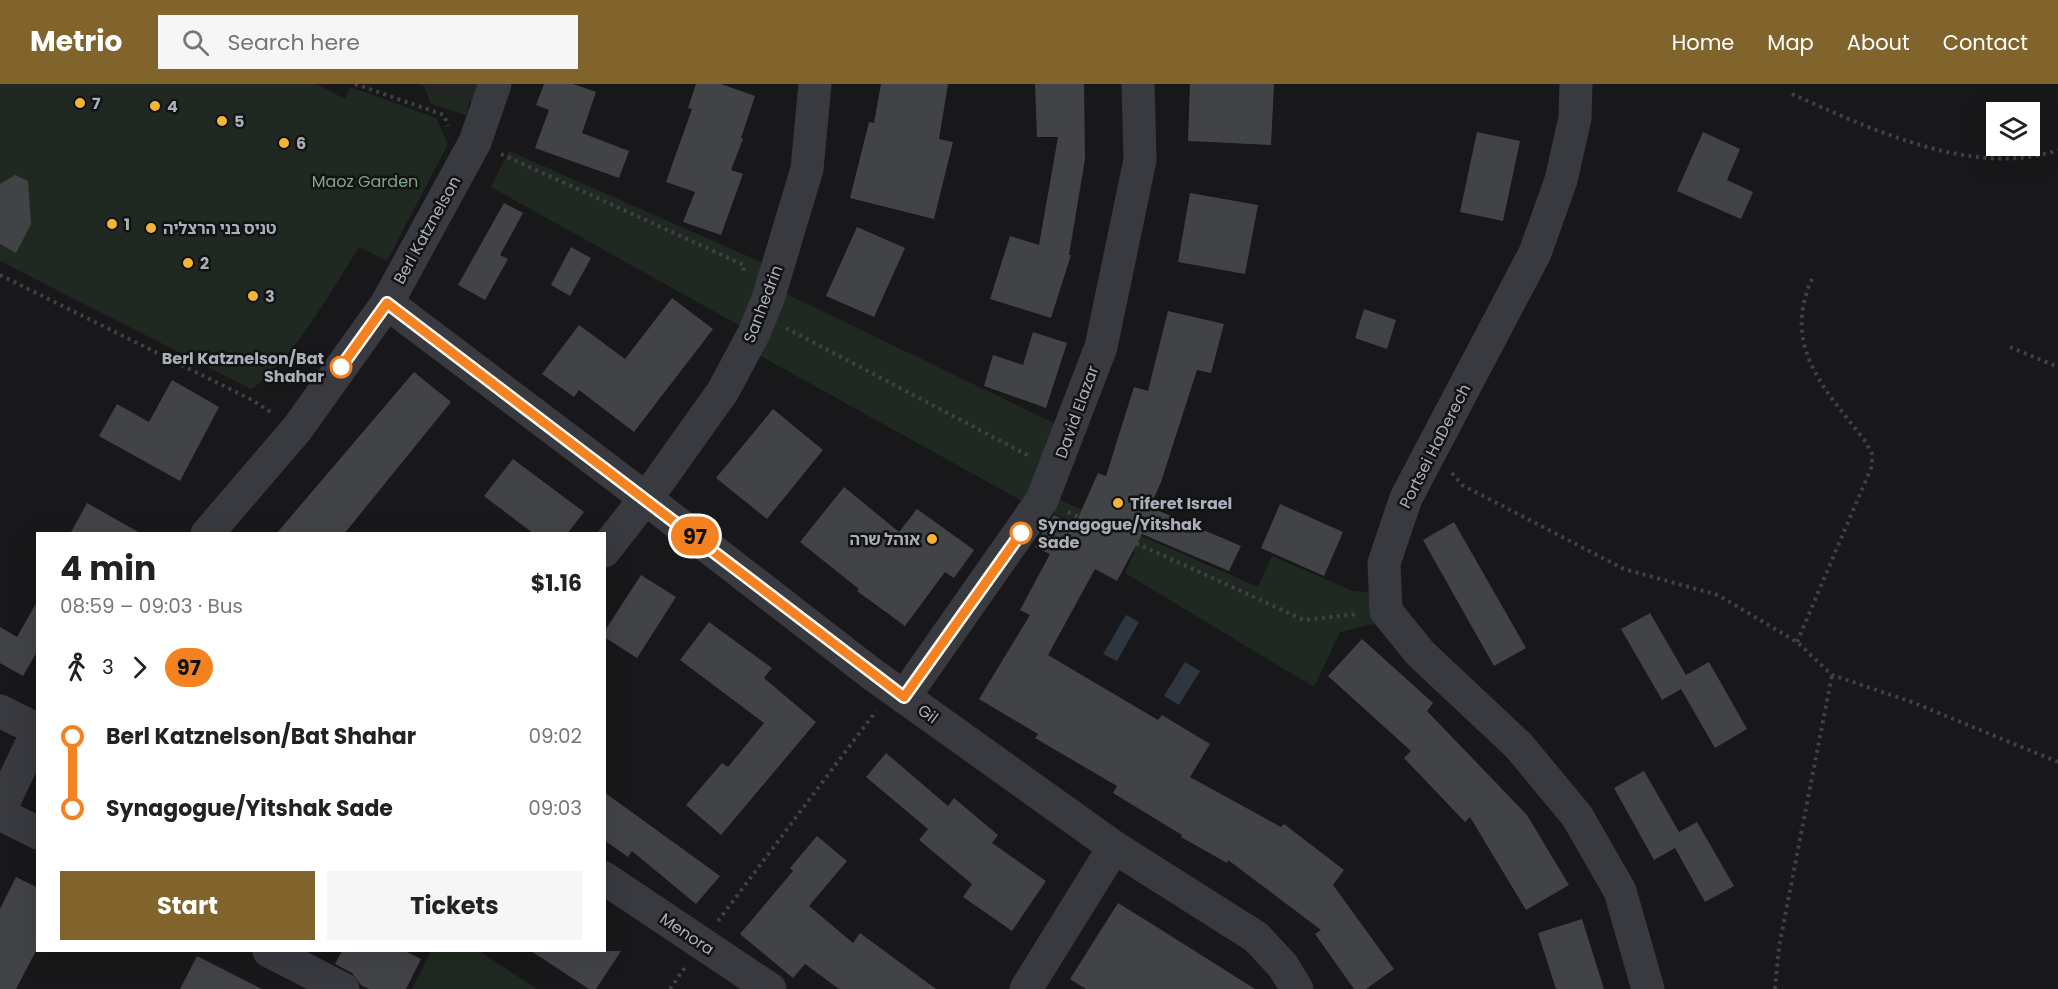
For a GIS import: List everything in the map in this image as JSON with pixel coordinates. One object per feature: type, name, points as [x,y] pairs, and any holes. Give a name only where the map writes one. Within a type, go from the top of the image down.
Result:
[{"type":"street","name":"Berl Katznelson","points":[[209,532],[297,429],[387,303],[475,142],[495,84]]},
{"type":"street","name":"Sanhedrin","points":[[645,498],[723,391],[762,315],[807,169],[816,84]]},
{"type":"street","name":"David Elazar","points":[[898,693],[1042,501],[1056,471],[1101,347],[1140,160],[1138,84]]},
{"type":"street","name":"Portsei HaDerech","points":[[1386,611],[1384,563],[1406,498],[1535,253],[1561,180],[1575,118],[1576,84]]},
{"type":"street","name":"Gil","points":[[387,303],[898,693],[1114,847],[1256,937],[1282,966],[1298,989]]},
{"type":"street","points":[[606,548],[645,498]]},
{"type":"street","points":[[1386,611],[1420,653],[1519,747],[1577,816],[1620,891],[1648,989]]},
{"type":"street","points":[[0,711],[36,729]]},
{"type":"street","points":[[36,734],[0,812],[36,832]]},
{"type":"street","points":[[1026,989],[1114,847]]},
{"type":"street","name":"Menora","points":[[606,879],[770,989]]},
{"type":"street","points":[[270,952],[304,980],[343,989]]},
{"type":"path","points":[[355,84],[444,115],[451,134],[475,142]]},
{"type":"path","points":[[1792,94],[1871,129],[1923,145],[1993,159],[2037,157],[2058,150]]},
{"type":"path","points":[[0,275],[252,400]]},
{"type":"path","points":[[1797,642],[1872,466],[1872,454],[1866,442],[1809,364],[1803,344],[1801,314],[1812,279]]},
{"type":"path","points":[[2010,347],[2058,367]]},
{"type":"path","points":[[1432,449],[1462,485],[1624,569],[1718,595],[1797,642],[1832,675],[1912,702],[2058,762]]},
{"type":"path","points":[[1042,501],[1304,620],[1386,611]]},
{"type":"path","points":[[1775,989],[1779,947],[1832,675]]},
{"type":"path","points":[[670,989],[702,944],[898,693]]},
{"type":"shaded area","points":[[418,84],[479,84],[473,103]]},
{"type":"shaded area","points":[[1126,615],[1139,622],[1117,661],[1103,654]]},
{"type":"shaded area","points":[[1185,662],[1200,671],[1179,705],[1164,696]]},
{"type":"green space","name":"טניס בני הרצליה","points":[[0,84],[316,84],[345,99],[350,87],[436,118],[448,144],[387,261],[359,247],[296,343],[282,361],[251,389],[0,261]]},
{"type":"green space","points":[[424,86],[470,101],[466,115],[431,104]]},
{"type":"green space","points":[[509,151],[770,266],[766,282],[793,297],[1056,424],[1024,502],[746,348],[753,333],[491,187]]},
{"type":"green space","points":[[1055,498],[1258,587],[1272,556],[1353,591],[1384,593],[1390,620],[1340,632],[1314,687],[1125,573],[1135,552],[1049,511]]},
{"type":"green space","points":[[430,952],[481,952],[537,989],[412,989]]},
{"type":"building","points":[[544,84],[573,84],[596,92],[582,133],[629,151],[619,178],[535,148],[549,110],[536,105]]},
{"type":"building","points":[[696,84],[721,84],[755,96],[741,138],[743,139],[731,170],[743,174],[721,235],[683,222],[695,192],[666,182],[692,109],[688,108]]},
{"type":"building","points":[[881,84],[948,84],[939,139],[953,142],[934,219],[850,198],[869,122],[874,123]]},
{"type":"building","points":[[1035,84],[1084,84],[1085,159],[1069,255],[1071,255],[1051,318],[990,299],[1010,236],[1039,245],[1058,137],[1037,137]]},
{"type":"building","points":[[1190,84],[1274,84],[1271,145],[1188,141]]},
{"type":"building","points":[[1477,132],[1520,141],[1503,221],[1460,212]]},
{"type":"building","points":[[1703,132],[1740,149],[1727,180],[1753,192],[1741,219],[1677,191]]},
{"type":"building","points":[[15,175],[28,181],[31,224],[16,253],[0,244],[0,184]]},
{"type":"building","points":[[1190,193],[1258,205],[1245,274],[1178,262]]},
{"type":"building","points":[[504,203],[523,213],[500,255],[508,259],[485,300],[458,285]]},
{"type":"building","points":[[857,227],[905,248],[874,317],[826,296]]},
{"type":"building","points":[[571,247],[591,258],[570,296],[551,285]]},
{"type":"building","points":[[672,298],[713,329],[634,432],[579,390],[574,397],[542,374],[579,325],[625,359]]},
{"type":"building","points":[[1364,309],[1396,320],[1387,349],[1355,338]]},
{"type":"building","points":[[1168,311],[1224,324],[1211,373],[1197,370],[1161,482],[1150,507],[1241,546],[1229,571],[1142,534],[1117,581],[1095,569],[1048,655],[1158,720],[1162,715],[1210,744],[1190,777],[1281,827],[1284,824],[1344,870],[1333,885],[1394,969],[1366,989],[1354,989],[1315,934],[1321,930],[1228,860],[1227,863],[1181,837],[1182,835],[1113,793],[1117,786],[1035,738],[1038,734],[979,699],[1030,615],[1020,610],[1050,554],[1035,547],[1041,535],[1054,515],[1075,525],[1098,473],[1106,476],[1134,387],[1148,391]]},
{"type":"building","points":[[1033,332],[1067,343],[1046,408],[984,386],[993,355],[1023,365]]},
{"type":"building","points":[[414,372],[451,402],[346,532],[278,532]]},
{"type":"building","points":[[172,380],[219,407],[180,481],[99,436],[117,404],[149,422]]},
{"type":"building","points":[[773,409],[823,450],[767,519],[716,478]]},
{"type":"building","points":[[513,459],[584,512],[569,532],[531,532],[484,496]]},
{"type":"building","points":[[844,487],[899,532],[917,509],[974,550],[954,578],[945,572],[905,626],[857,591],[859,589],[800,542]]},
{"type":"building","points":[[87,503],[138,532],[71,532]]},
{"type":"building","points":[[1280,504],[1343,532],[1324,576],[1261,548]]},
{"type":"building","points":[[1454,522],[1526,648],[1494,666],[1423,540]]},
{"type":"building","points":[[641,575],[676,597],[637,658],[606,638],[606,629]]},
{"type":"building","points":[[36,604],[36,653],[23,676],[0,663],[0,627],[17,637]]},
{"type":"building","points":[[1650,613],[1686,675],[1709,662],[1747,729],[1715,748],[1681,689],[1662,700],[1621,629]]},
{"type":"building","points":[[709,622],[772,668],[764,678],[816,722],[721,835],[686,805],[722,763],[728,767],[764,723],[680,660]]},
{"type":"building","points":[[1362,639],[1433,703],[1427,711],[1527,815],[1569,885],[1526,910],[1470,817],[1465,822],[1404,758],[1411,751],[1328,676]]},
{"type":"building","points":[[886,753],[948,806],[954,798],[998,835],[992,843],[1046,881],[1012,931],[963,897],[972,884],[919,840],[928,829],[866,777]]},
{"type":"building","points":[[1644,771],[1679,832],[1697,822],[1734,886],[1705,902],[1675,848],[1654,860],[1614,788]]},
{"type":"building","points":[[606,793],[720,876],[696,904],[632,851],[628,857],[606,841]]},
{"type":"building","points":[[817,836],[847,861],[809,906],[853,943],[860,933],[936,989],[839,989],[805,964],[793,978],[740,934],[793,871],[790,868]]},
{"type":"building","points":[[16,877],[36,887],[36,951],[16,989],[0,989],[0,909]]},
{"type":"building","points":[[1118,903],[1255,989],[1086,989],[1070,979]]},
{"type":"building","points":[[1582,919],[1604,989],[1556,989],[1538,933]]},
{"type":"building","points":[[621,951],[596,989],[589,989],[533,952]]},
{"type":"building","points":[[341,952],[407,952],[421,959],[406,989],[369,989],[361,985],[352,973],[335,964]]},
{"type":"building","points":[[197,956],[262,989],[180,989]]},
{"type":"bus line","name":"97","points":[[341,367],[387,303],[904,697],[1021,533]]},
{"type":"place","name":"7","points":[[80,103]]},
{"type":"place","name":"4","points":[[155,106]]},
{"type":"place","name":"5","points":[[222,121]]},
{"type":"place","name":"6","points":[[284,143]]},
{"type":"place","name":"1","points":[[112,224]]},
{"type":"place","name":"טניס בני הרצליה","points":[[151,228]]},
{"type":"place","name":"2","points":[[188,263]]},
{"type":"place","name":"3","points":[[253,296]]},
{"type":"place","name":"Berl Katznelson/Bat Shahar","points":[[341,367]]},
{"type":"place","name":"Tiferet Israel","points":[[1118,503]]},
{"type":"place","name":"Synagogue/Yitshak Sade","points":[[1021,533]]},
{"type":"place","name":"אוהל שרה","points":[[932,539]]},
{"type":"park label","name":"Maoz Garden","points":[[365,181]]}]
